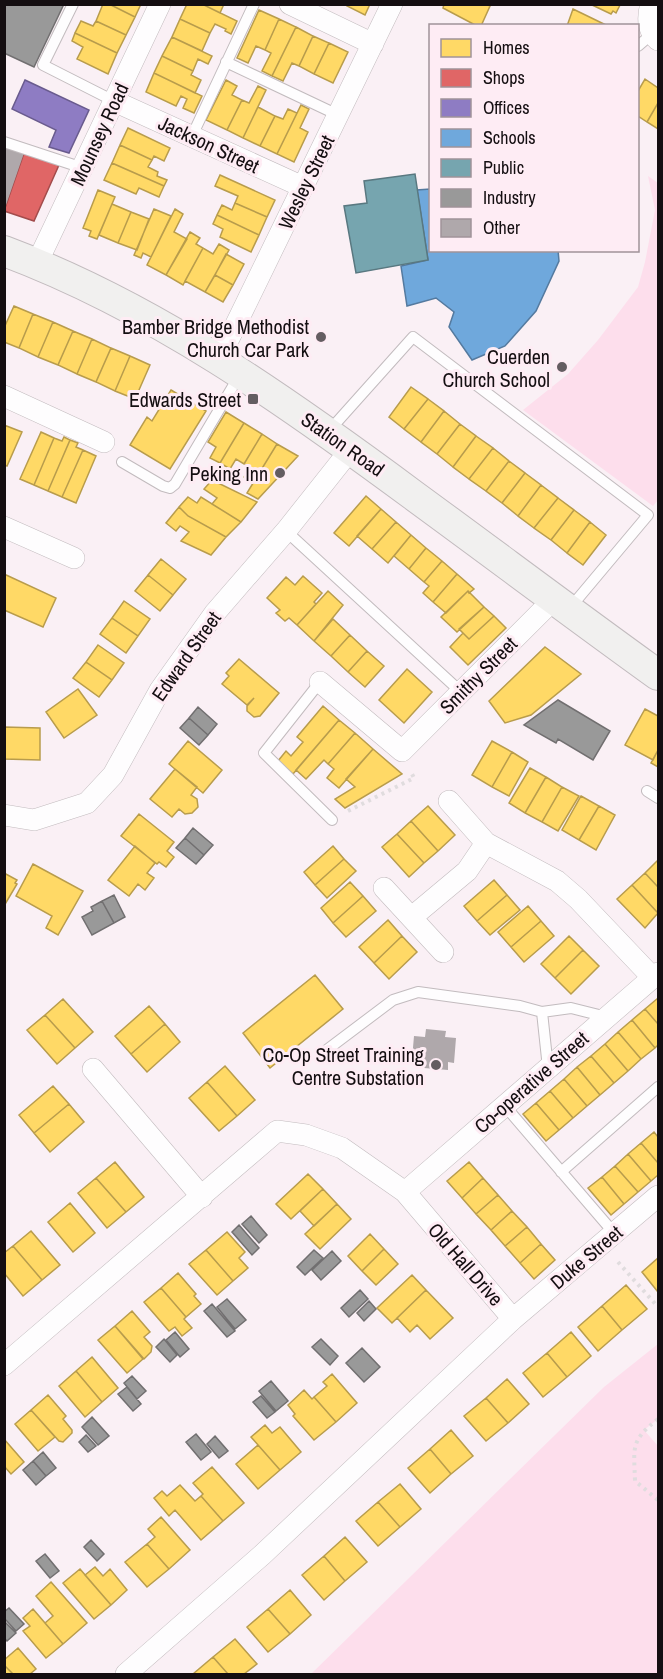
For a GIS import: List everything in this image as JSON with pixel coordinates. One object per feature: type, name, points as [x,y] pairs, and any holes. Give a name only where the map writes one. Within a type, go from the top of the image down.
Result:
[{"type":"main road","name":"Station Road","points":[[15,260],[129,308],[230,366],[339,441],[658,675]]},
{"type":"street","name":"Mounsey Road","points":[[15,260],[83,168],[160,4]]},
{"type":"street","points":[[290,4],[373,44]]},
{"type":"street","name":"Wesley Street","points":[[230,366],[303,187],[392,4]]},
{"type":"street","points":[[649,40],[648,17],[651,4]]},
{"type":"street","name":"Jackson Street","points":[[114,101],[303,187]]},
{"type":"street","points":[[4,396],[104,442]]},
{"type":"street","name":"Edward Street","points":[[4,815],[34,820],[87,803],[113,775],[160,690],[214,614],[286,531],[339,441]]},
{"type":"street","points":[[4,527],[74,558]]},
{"type":"street","name":"Smithy Street","points":[[402,751],[461,692],[561,605]]},
{"type":"street","points":[[320,682],[402,751]]},
{"type":"street","points":[[449,801],[486,843],[557,880],[656,975]]},
{"type":"street","points":[[412,917],[467,871],[486,843]]},
{"type":"street","points":[[384,888],[443,952]]},
{"type":"street","name":"Co-operative Street","points":[[405,1192],[656,975]]},
{"type":"street","points":[[93,1069],[202,1197]]},
{"type":"street","name":"Old Hall Drive","points":[[7,1357],[202,1197],[277,1131],[306,1135],[342,1148],[405,1192],[513,1319],[262,1555],[126,1674]]},
{"type":"street","name":"Duke Street","points":[[513,1319],[658,1196]]},
{"type":"lane","points":[[73,4],[43,65],[114,101]]},
{"type":"lane","points":[[192,136],[254,4]]},
{"type":"lane","points":[[226,62],[338,115]]},
{"type":"lane","points":[[4,142],[83,168]]},
{"type":"lane","points":[[339,441],[412,337],[648,514],[561,605]]},
{"type":"lane","points":[[122,462],[163,486],[170,488],[175,484],[230,366]]},
{"type":"lane","points":[[286,531],[461,692]]},
{"type":"lane","points":[[320,682],[264,753],[332,820]]},
{"type":"lane","points":[[646,791],[658,798]]},
{"type":"lane","points":[[324,1052],[393,1000],[418,993],[520,1006],[542,1012],[571,1008],[607,1017]]},
{"type":"lane","points":[[542,1012],[548,1068]]},
{"type":"lane","points":[[561,1172],[658,1087]]},
{"type":"lane","points":[[505,1106],[561,1172],[608,1238]]},
{"type":"path","points":[[332,820],[414,778],[402,751]]},
{"type":"path","points":[[608,1238],[658,1307]]},
{"type":"path","points":[[658,1419],[644,1430],[634,1444],[635,1481],[658,1500]]},
{"type":"shaded area","points":[[648,176],[658,183],[658,500],[653,506],[523,410],[568,374],[598,340],[638,287],[655,210]]},
{"type":"shaded area","points":[[658,1344],[658,1419],[644,1430],[658,1446],[658,1674],[311,1674],[604,1387]]},
{"type":"building: Homes","points":[[103,4],[109,4],[135,17],[126,35],[96,21]]},
{"type":"building: Homes","points":[[109,4],[141,4],[135,17]]},
{"type":"building: Homes","points":[[187,4],[202,4],[237,21],[231,34],[215,24],[210,33],[180,19]]},
{"type":"building: Homes","points":[[202,4],[224,4],[220,13]]},
{"type":"building: Homes","points":[[348,4],[370,4],[365,15],[347,6]]},
{"type":"building: Homes","points":[[444,4],[486,4],[490,6],[482,24],[473,24],[443,8]]},
{"type":"building: Homes","points":[[590,4],[620,5],[616,13],[613,11],[611,14]]},
{"type":"building: Homes","points":[[573,9],[604,24],[568,24]]},
{"type":"building: Homes","points":[[259,10],[279,19],[265,50],[256,46],[248,63],[237,58]]},
{"type":"building: Homes","points":[[180,19],[210,33],[202,51],[172,37]]},
{"type":"building: Homes","points":[[279,19],[296,27],[272,76],[262,71],[271,53],[265,50]]},
{"type":"building: Homes","points":[[81,21],[93,26],[96,21],[126,35],[117,53],[75,33]]},
{"type":"building: Homes","points":[[296,27],[313,36],[299,66],[292,63],[283,81],[272,76]]},
{"type":"building: Homes","points":[[75,33],[117,53],[108,74],[77,59],[83,47],[72,41]]},
{"type":"building: Homes","points":[[313,36],[329,43],[314,74],[299,66]]},
{"type":"building: Homes","points":[[172,37],[212,56],[208,64],[198,59],[193,71],[162,56]]},
{"type":"building: Homes","points":[[329,43],[348,52],[333,83],[314,74]]},
{"type":"building: Homes","points":[[162,56],[193,71],[191,75],[201,80],[195,93],[154,73]]},
{"type":"building: Homes","points":[[154,73],[202,96],[194,113],[183,108],[187,99],[181,96],[176,106],[146,92]]},
{"type":"building: Homes","points":[[645,79],[658,88],[658,103],[647,122],[639,117],[639,89]]},
{"type":"building: Homes","points":[[226,80],[237,86],[232,95],[242,100],[227,130],[206,120]]},
{"type":"building: Homes","points":[[258,86],[266,90],[243,138],[227,130],[242,100],[249,103]]},
{"type":"building: Homes","points":[[658,103],[658,129],[647,122]]},
{"type":"building: Homes","points":[[301,105],[309,109],[300,128],[308,132],[294,162],[277,154]]},
{"type":"building: Homes","points":[[258,107],[275,116],[260,146],[243,138]]},
{"type":"building: Homes","points":[[288,109],[297,113],[277,154],[260,146],[275,116],[283,119]]},
{"type":"building: Homes","points":[[128,128],[170,148],[164,161],[154,156],[152,160],[120,145]]},
{"type":"building: Homes","points":[[120,145],[152,160],[148,167],[158,172],[157,176],[167,180],[164,186],[112,163]]},
{"type":"building: Homes","points":[[112,163],[164,186],[159,197],[139,188],[136,194],[104,180]]},
{"type":"building: Homes","points":[[220,175],[275,200],[267,217],[235,203],[238,196],[215,186]]},
{"type":"building: Homes","points":[[98,190],[115,197],[97,239],[89,236],[91,231],[83,228]]},
{"type":"building: Homes","points":[[235,203],[267,217],[259,235],[217,215],[222,205],[232,210]]},
{"type":"building: Homes","points":[[112,204],[131,212],[118,243],[99,235]]},
{"type":"building: Homes","points":[[154,209],[171,216],[151,257],[143,253],[141,258],[134,255]]},
{"type":"building: Homes","points":[[175,209],[183,214],[174,232],[187,239],[166,275],[147,265]]},
{"type":"building: Homes","points":[[131,212],[149,219],[137,250],[118,243]]},
{"type":"building: Homes","points":[[217,215],[259,235],[251,252],[220,237],[223,229],[213,224]]},
{"type":"building: Homes","points":[[190,232],[200,238],[196,244],[203,248],[183,285],[166,275]]},
{"type":"building: Homes","points":[[219,244],[229,250],[205,292],[185,281],[203,248],[213,254]]},
{"type":"building: Homes","points":[[226,254],[244,264],[233,285],[215,275]]},
{"type":"building: Homes","points":[[215,275],[233,285],[223,302],[205,292]]},
{"type":"building: Homes","points":[[14,306],[33,314],[19,348],[4,342],[4,328]]},
{"type":"building: Homes","points":[[33,314],[53,322],[38,357],[19,348]]},
{"type":"building: Homes","points":[[53,322],[73,331],[58,365],[38,357]]},
{"type":"building: Homes","points":[[73,331],[92,339],[77,374],[58,365]]},
{"type":"building: Homes","points":[[92,339],[111,348],[96,382],[77,374]]},
{"type":"building: Homes","points":[[111,348],[130,356],[115,391],[96,382]]},
{"type":"building: Homes","points":[[130,356],[150,365],[135,399],[115,391]]},
{"type":"building: Homes","points":[[411,387],[428,399],[404,429],[389,417]]},
{"type":"building: Homes","points":[[171,390],[206,411],[170,469],[130,445],[147,417],[152,421]]},
{"type":"building: Homes","points":[[428,399],[444,411],[421,442],[404,429]]},
{"type":"building: Homes","points":[[444,411],[460,424],[437,454],[421,442]]},
{"type":"building: Homes","points":[[226,412],[244,423],[220,463],[210,458],[216,447],[208,442]]},
{"type":"building: Homes","points":[[244,423],[262,434],[244,464],[236,459],[230,469],[220,463]]},
{"type":"building: Homes","points":[[460,424],[476,436],[453,467],[437,454]]},
{"type":"building: Homes","points":[[4,425],[22,432],[7,466],[4,465]]},
{"type":"building: Homes","points":[[41,432],[54,438],[34,485],[20,479]]},
{"type":"building: Homes","points":[[262,434],[277,444],[253,483],[244,477],[250,467],[244,464]]},
{"type":"building: Homes","points":[[476,436],[493,448],[469,479],[453,467]]},
{"type":"building: Homes","points":[[64,437],[70,440],[48,491],[34,485],[54,438],[62,441]]},
{"type":"building: Homes","points":[[70,440],[78,443],[76,447],[83,450],[62,497],[48,491]]},
{"type":"building: Homes","points":[[277,444],[298,456],[258,499],[247,493]]},
{"type":"building: Homes","points":[[493,448],[509,461],[486,491],[469,479]]},
{"type":"building: Homes","points":[[83,450],[96,456],[76,503],[62,497]]},
{"type":"building: Homes","points":[[509,461],[525,473],[502,503],[486,491]]},
{"type":"building: Homes","points":[[525,473],[541,485],[518,516],[502,503]]},
{"type":"building: Homes","points":[[212,480],[257,502],[241,522],[212,504],[217,498],[204,489]]},
{"type":"building: Homes","points":[[541,485],[558,498],[534,528],[518,516]]},
{"type":"building: Homes","points":[[366,496],[381,509],[349,546],[334,533]]},
{"type":"building: Homes","points":[[188,497],[197,503],[201,497],[241,522],[226,537],[188,516],[179,507]]},
{"type":"building: Homes","points":[[558,498],[574,510],[551,540],[534,528]]},
{"type":"building: Homes","points":[[179,507],[188,516],[226,537],[211,555],[181,541],[189,532],[180,526],[176,531],[166,523]]},
{"type":"building: Homes","points":[[381,509],[396,522],[372,549],[357,536]]},
{"type":"building: Homes","points":[[574,510],[590,522],[567,553],[551,540]]},
{"type":"building: Homes","points":[[396,522],[411,535],[388,563],[372,549]]},
{"type":"building: Homes","points":[[590,522],[606,535],[583,565],[567,553]]},
{"type":"building: Homes","points":[[411,535],[426,548],[409,569],[394,556]]},
{"type":"building: Homes","points":[[426,548],[442,561],[424,582],[409,569]]},
{"type":"building: Homes","points":[[161,559],[186,579],[173,595],[148,575]]},
{"type":"building: Homes","points":[[442,561],[457,574],[433,602],[423,593],[429,586],[424,582]]},
{"type":"building: Homes","points":[[4,574],[56,598],[43,627],[4,610]]},
{"type":"building: Homes","points":[[457,574],[474,589],[469,593],[468,591],[446,613],[433,602]]},
{"type":"building: Homes","points":[[148,575],[173,595],[160,611],[135,591]]},
{"type":"building: Homes","points":[[303,576],[322,593],[314,602],[316,604],[297,625],[289,618],[285,621],[276,613],[280,610],[267,598],[286,577],[295,585]]},
{"type":"building: Homes","points":[[328,591],[343,605],[314,641],[297,625]]},
{"type":"building: Homes","points":[[468,591],[484,607],[457,632],[441,617]]},
{"type":"building: Homes","points":[[124,601],[150,619],[138,636],[112,618]]},
{"type":"building: Homes","points":[[484,607],[494,616],[469,639],[459,629]]},
{"type":"building: Homes","points":[[494,616],[506,628],[468,665],[450,647],[463,633],[469,639]]},
{"type":"building: Homes","points":[[112,618],[138,636],[126,653],[100,634]]},
{"type":"building: Homes","points":[[333,619],[350,635],[331,656],[314,641]]},
{"type":"building: Homes","points":[[350,635],[367,651],[348,672],[331,656]]},
{"type":"building: Homes","points":[[98,645],[124,663],[112,680],[86,662]]},
{"type":"building: Homes","points":[[545,647],[581,674],[531,715],[505,723],[489,701]]},
{"type":"building: Homes","points":[[367,651],[384,666],[365,687],[348,672]]},
{"type":"building: Homes","points":[[239,659],[279,693],[260,716],[254,717],[247,711],[247,706],[254,698],[247,705],[222,684],[229,676],[226,673]]},
{"type":"building: Homes","points":[[86,662],[112,680],[99,697],[73,678]]},
{"type":"building: Homes","points":[[407,669],[432,692],[404,723],[379,700]]},
{"type":"building: Homes","points":[[78,689],[97,715],[64,738],[46,712]]},
{"type":"building: Homes","points":[[323,706],[339,720],[293,774],[278,761],[286,751],[291,756],[303,742],[297,737]]},
{"type":"building: Homes","points":[[645,709],[658,716],[658,750],[653,760],[625,745]]},
{"type":"building: Homes","points":[[339,720],[355,733],[328,764],[324,760],[306,779],[296,770]]},
{"type":"building: Homes","points":[[4,727],[40,728],[40,760],[4,759]]},
{"type":"building: Homes","points":[[355,733],[373,749],[339,788],[327,778],[334,769],[328,764]]},
{"type":"building: Homes","points":[[188,741],[222,770],[203,793],[169,764]]},
{"type":"building: Homes","points":[[492,741],[512,752],[492,787],[472,775]]},
{"type":"building: Homes","points":[[373,749],[402,774],[345,808],[335,799],[355,787],[346,779]]},
{"type":"building: Homes","points":[[658,750],[658,767],[651,763]]},
{"type":"building: Homes","points":[[512,752],[528,762],[509,796],[492,787]]},
{"type":"building: Homes","points":[[530,768],[546,777],[525,813],[509,803]]},
{"type":"building: Homes","points":[[175,769],[197,787],[191,795],[197,799],[198,807],[192,813],[185,814],[179,809],[172,817],[150,799]]},
{"type":"building: Homes","points":[[546,777],[562,787],[542,822],[525,813]]},
{"type":"building: Homes","points":[[562,787],[579,796],[558,831],[542,822]]},
{"type":"building: Homes","points":[[581,796],[599,806],[579,840],[562,830]]},
{"type":"building: Homes","points":[[428,806],[455,835],[438,851],[411,821]]},
{"type":"building: Homes","points":[[599,806],[615,815],[596,850],[579,840]]},
{"type":"building: Homes","points":[[139,814],[174,842],[167,851],[174,857],[166,867],[159,862],[157,864],[121,836]]},
{"type":"building: Homes","points":[[411,821],[438,851],[424,863],[397,834]]},
{"type":"building: Homes","points":[[397,834],[424,863],[409,877],[382,847]]},
{"type":"building: Homes","points":[[135,846],[155,863],[147,873],[154,878],[145,890],[138,884],[129,896],[108,880]]},
{"type":"building: Homes","points":[[333,846],[344,859],[315,885],[304,872]]},
{"type":"building: Homes","points":[[344,859],[356,871],[327,898],[315,885]]},
{"type":"building: Homes","points":[[658,860],[658,887],[645,873]]},
{"type":"building: Homes","points":[[33,864],[83,891],[58,935],[46,928],[52,916],[16,896]]},
{"type":"building: Homes","points":[[4,873],[17,880],[15,883],[17,884],[4,906]]},
{"type":"building: Homes","points":[[645,873],[658,887],[658,913],[632,885]]},
{"type":"building: Homes","points":[[494,880],[507,895],[477,921],[464,906]]},
{"type":"building: Homes","points":[[350,882],[363,896],[333,923],[321,908]]},
{"type":"building: Homes","points":[[632,885],[658,913],[645,928],[617,899]]},
{"type":"building: Homes","points":[[507,895],[520,910],[490,935],[477,921]]},
{"type":"building: Homes","points":[[363,896],[376,911],[346,937],[333,923]]},
{"type":"building: Homes","points":[[528,906],[541,921],[511,947],[498,932]]},
{"type":"building: Homes","points":[[388,920],[402,936],[374,963],[359,947]]},
{"type":"building: Homes","points":[[541,921],[554,936],[524,962],[511,947]]},
{"type":"building: Homes","points":[[402,936],[417,952],[389,979],[374,963]]},
{"type":"building: Homes","points":[[569,936],[583,950],[555,978],[541,964]]},
{"type":"building: Homes","points":[[583,950],[599,966],[571,994],[555,978]]},
{"type":"building: Homes","points":[[315,975],[343,1009],[270,1068],[243,1033]]},
{"type":"building: Homes","points":[[658,998],[658,1024],[645,1009]]},
{"type":"building: Homes","points":[[63,999],[93,1032],[75,1048],[45,1015]]},
{"type":"building: Homes","points":[[149,1006],[165,1024],[131,1054],[115,1036]]},
{"type":"building: Homes","points":[[645,1009],[658,1024],[658,1045],[655,1048],[632,1020]]},
{"type":"building: Homes","points":[[45,1015],[75,1048],[57,1064],[27,1030]]},
{"type":"building: Homes","points":[[632,1020],[655,1048],[641,1059],[618,1032]]},
{"type":"building: Homes","points":[[165,1024],[180,1042],[147,1072],[131,1054]]},
{"type":"building: Homes","points":[[618,1032],[641,1059],[628,1071],[605,1044]]},
{"type":"building: Homes","points":[[605,1044],[628,1071],[614,1083],[591,1056]]},
{"type":"building: Homes","points":[[591,1056],[614,1083],[600,1095],[577,1067]]},
{"type":"building: Homes","points":[[225,1066],[255,1100],[237,1116],[207,1082]]},
{"type":"building: Homes","points":[[577,1067],[600,1095],[587,1106],[564,1079]]},
{"type":"building: Homes","points":[[564,1079],[587,1106],[573,1118],[550,1091]]},
{"type":"building: Homes","points":[[207,1082],[237,1116],[219,1131],[189,1098]]},
{"type":"building: Homes","points":[[53,1086],[69,1104],[34,1133],[19,1115]]},
{"type":"building: Homes","points":[[550,1091],[573,1118],[559,1130],[536,1103]]},
{"type":"building: Homes","points":[[536,1103],[559,1130],[546,1141],[523,1114]]},
{"type":"building: Homes","points":[[69,1104],[84,1122],[50,1152],[34,1133]]},
{"type":"building: Homes","points":[[654,1132],[658,1137],[658,1163],[641,1143]]},
{"type":"building: Homes","points":[[641,1143],[658,1163],[658,1175],[651,1181],[628,1154]]},
{"type":"building: Homes","points":[[628,1154],[651,1181],[638,1192],[615,1166]]},
{"type":"building: Homes","points":[[115,1162],[144,1197],[126,1212],[96,1178]]},
{"type":"building: Homes","points":[[469,1162],[483,1178],[462,1198],[447,1181]]},
{"type":"building: Homes","points":[[615,1166],[638,1192],[624,1204],[602,1177]]},
{"type":"building: Homes","points":[[308,1174],[323,1189],[291,1219],[276,1204]]},
{"type":"building: Homes","points":[[602,1177],[624,1204],[611,1215],[588,1188]]},
{"type":"building: Homes","points":[[96,1178],[126,1212],[107,1228],[78,1193]]},
{"type":"building: Homes","points":[[483,1178],[498,1195],[476,1214],[462,1198]]},
{"type":"building: Homes","points":[[323,1189],[337,1204],[314,1226],[300,1211]]},
{"type":"building: Homes","points":[[498,1195],[512,1211],[491,1230],[476,1214]]},
{"type":"building: Homes","points":[[70,1203],[95,1233],[73,1252],[48,1222]]},
{"type":"building: Homes","points":[[337,1204],[351,1219],[320,1249],[305,1234]]},
{"type":"building: Homes","points":[[512,1211],[527,1227],[505,1246],[491,1230]]},
{"type":"building: Homes","points":[[527,1227],[541,1244],[520,1263],[505,1246]]},
{"type":"building: Homes","points":[[31,1231],[60,1265],[42,1280],[13,1246]]},
{"type":"building: Homes","points":[[227,1232],[245,1252],[239,1258],[248,1268],[233,1281],[206,1250]]},
{"type":"building: Homes","points":[[370,1234],[384,1249],[362,1271],[348,1256]]},
{"type":"building: Homes","points":[[541,1244],[555,1260],[534,1279],[520,1263]]},
{"type":"building: Homes","points":[[13,1246],[42,1280],[23,1296],[4,1273],[4,1253]]},
{"type":"building: Homes","points":[[384,1249],[398,1264],[376,1285],[362,1271]]},
{"type":"building: Homes","points":[[206,1250],[233,1281],[217,1295],[189,1264]]},
{"type":"building: Homes","points":[[658,1258],[658,1292],[642,1272]]},
{"type":"building: Homes","points":[[178,1273],[196,1294],[194,1296],[201,1304],[186,1317],[161,1288]]},
{"type":"building: Homes","points":[[412,1275],[426,1290],[392,1323],[377,1308]]},
{"type":"building: Homes","points":[[626,1285],[647,1309],[622,1330],[602,1306]]},
{"type":"building: Homes","points":[[161,1288],[186,1317],[184,1319],[192,1328],[182,1336],[175,1327],[169,1331],[144,1302]]},
{"type":"building: Homes","points":[[426,1290],[453,1318],[430,1339],[417,1325],[410,1332],[397,1318]]},
{"type":"building: Homes","points":[[602,1306],[622,1330],[598,1351],[578,1327]]},
{"type":"building: Homes","points":[[132,1311],[150,1332],[144,1337],[152,1346],[151,1352],[144,1359],[115,1326]]},
{"type":"building: Homes","points":[[115,1326],[143,1359],[127,1373],[98,1340]]},
{"type":"building: Homes","points":[[571,1332],[591,1356],[567,1377],[547,1353]]},
{"type":"building: Homes","points":[[547,1353],[567,1377],[543,1397],[523,1373]]},
{"type":"building: Homes","points":[[92,1357],[118,1388],[102,1402],[76,1371]]},
{"type":"building: Homes","points":[[76,1371],[102,1402],[85,1417],[59,1386]]},
{"type":"building: Homes","points":[[332,1374],[357,1403],[336,1422],[314,1397],[327,1386],[323,1382]]},
{"type":"building: Homes","points":[[507,1379],[529,1404],[508,1423],[486,1398]]},
{"type":"building: Homes","points":[[304,1390],[312,1399],[314,1397],[336,1422],[314,1440],[293,1416],[295,1414],[288,1405]]},
{"type":"building: Homes","points":[[48,1395],[66,1416],[63,1419],[72,1430],[63,1442],[59,1441],[31,1410]]},
{"type":"building: Homes","points":[[486,1398],[508,1423],[486,1441],[464,1416]]},
{"type":"building: Homes","points":[[31,1410],[55,1437],[38,1451],[15,1424]]},
{"type":"building: Homes","points":[[265,1425],[272,1433],[280,1427],[301,1452],[280,1470],[251,1437]]},
{"type":"building: Homes","points":[[451,1430],[473,1456],[451,1474],[430,1449]]},
{"type":"building: Homes","points":[[4,1439],[24,1462],[11,1474],[4,1466]]},
{"type":"building: Homes","points":[[258,1445],[280,1470],[258,1489],[236,1464]]},
{"type":"building: Homes","points":[[430,1449],[451,1474],[430,1493],[408,1468]]},
{"type":"building: Homes","points":[[212,1467],[244,1503],[223,1521],[193,1483]]},
{"type":"building: Homes","points":[[400,1484],[421,1509],[400,1527],[378,1502]]},
{"type":"building: Homes","points":[[180,1485],[195,1501],[201,1496],[223,1521],[201,1540],[175,1510],[169,1516],[154,1498],[162,1491],[167,1496]]},
{"type":"building: Homes","points":[[378,1502],[400,1527],[378,1546],[356,1521]]},
{"type":"building: Homes","points":[[161,1517],[190,1550],[169,1569],[147,1544],[155,1537],[148,1529]]},
{"type":"building: Homes","points":[[345,1537],[367,1562],[345,1581],[324,1556]]},
{"type":"building: Homes","points":[[147,1544],[169,1569],[147,1587],[125,1562]]},
{"type":"building: Homes","points":[[324,1556],[345,1581],[324,1600],[302,1575]]},
{"type":"building: Homes","points":[[95,1567],[103,1576],[110,1569],[127,1590],[111,1605],[85,1575]]},
{"type":"building: Homes","points":[[80,1569],[111,1605],[94,1619],[63,1583]]},
{"type":"building: Homes","points":[[51,1582],[87,1623],[63,1644],[45,1623],[53,1616],[36,1596]]},
{"type":"building: Homes","points":[[290,1590],[311,1615],[290,1634],[268,1609]]},
{"type":"building: Homes","points":[[33,1609],[63,1644],[46,1658],[23,1631],[30,1626],[23,1618]]},
{"type":"building: Homes","points":[[268,1609],[290,1634],[268,1652],[247,1627]]},
{"type":"building: Homes","points":[[235,1639],[257,1664],[244,1674],[228,1674],[213,1657]]},
{"type":"building: Homes","points":[[18,1648],[36,1669],[30,1674],[13,1674],[4,1665],[4,1660]]},
{"type":"building: Homes","points":[[213,1657],[228,1674],[193,1674]]},
{"type":"building: Homes","points":[[4,1665],[13,1674],[4,1674]]},
{"type":"building: Shops","points":[[24,153],[59,165],[34,221],[4,211]]},
{"type":"building: Offices","points":[[25,80],[89,110],[69,153],[49,147],[56,130],[12,109]]},
{"type":"building: Schools","name":"Cuerden Church School","points":[[429,189],[429,252],[558,252],[559,261],[536,311],[505,346],[472,360],[449,327],[454,312],[436,298],[407,306],[401,266],[428,260],[417,190]]},
{"type":"building: Public","points":[[415,174],[428,260],[356,273],[344,206],[367,203],[364,181]]},
{"type":"building: Industry","points":[[4,4],[64,4],[34,67],[4,53]]},
{"type":"building: Industry","points":[[558,700],[610,731],[593,760],[558,739],[556,743],[524,725]]},
{"type":"building: Industry","points":[[198,707],[217,724],[208,735],[189,718]]},
{"type":"building: Industry","points":[[189,718],[208,735],[199,745],[180,728]]},
{"type":"building: Industry","points":[[193,828],[213,845],[204,855],[185,838]]},
{"type":"building: Industry","points":[[185,838],[204,855],[196,864],[176,848]]},
{"type":"building: Industry","points":[[114,895],[125,917],[114,923],[102,901]]},
{"type":"building: Industry","points":[[102,901],[114,923],[92,935],[82,917],[93,911],[91,907]]},
{"type":"building: Industry","points":[[251,1216],[267,1235],[259,1243],[242,1224]]},
{"type":"building: Industry","points":[[239,1225],[259,1248],[252,1255],[232,1232]]},
{"type":"building: Industry","points":[[314,1250],[323,1258],[305,1275],[297,1267]]},
{"type":"building: Industry","points":[[332,1251],[341,1261],[321,1280],[312,1270]]},
{"type":"building: Industry","points":[[360,1290],[368,1299],[349,1317],[341,1308]]},
{"type":"building: Industry","points":[[227,1299],[246,1320],[235,1329],[217,1307]]},
{"type":"building: Industry","points":[[369,1301],[376,1309],[364,1321],[357,1313]]},
{"type":"building: Industry","points":[[212,1304],[235,1331],[227,1337],[204,1311]]},
{"type":"building: Industry","points":[[175,1332],[189,1349],[180,1357],[166,1340]]},
{"type":"building: Industry","points":[[164,1339],[177,1355],[170,1362],[156,1347]]},
{"type":"building: Industry","points":[[321,1339],[338,1356],[330,1365],[312,1347]]},
{"type":"building: Industry","points":[[362,1348],[380,1367],[364,1382],[346,1363]]},
{"type":"building: Industry","points":[[132,1376],[146,1391],[137,1399],[124,1383]]},
{"type":"building: Industry","points":[[271,1381],[288,1401],[276,1411],[259,1391]]},
{"type":"building: Industry","points":[[127,1387],[141,1404],[133,1411],[118,1394]]},
{"type":"building: Industry","points":[[261,1396],[275,1412],[267,1418],[253,1402]]},
{"type":"building: Industry","points":[[92,1417],[109,1436],[98,1445],[82,1427]]},
{"type":"building: Industry","points":[[196,1434],[211,1452],[201,1460],[186,1442]]},
{"type":"building: Industry","points":[[86,1435],[96,1446],[88,1452],[79,1442]]},
{"type":"building: Industry","points":[[215,1436],[228,1451],[219,1458],[207,1444]]},
{"type":"building: Industry","points":[[43,1452],[56,1468],[46,1476],[33,1461]]},
{"type":"building: Industry","points":[[33,1461],[46,1476],[36,1485],[23,1470]]},
{"type":"building: Industry","points":[[91,1540],[104,1554],[97,1561],[84,1547]]},
{"type":"building: Industry","points":[[45,1554],[59,1571],[50,1578],[36,1561]]},
{"type":"building: Industry","points":[[9,1608],[24,1624],[16,1631],[4,1618],[4,1612]]},
{"type":"building: Industry","points":[[4,1621],[16,1633],[7,1641],[4,1638]]},
{"type":"building: Other","points":[[6,147],[24,153],[5,208],[4,150]]},
{"type":"building: Other","points":[[426,1029],[446,1031],[445,1037],[456,1038],[454,1063],[448,1062],[448,1070],[424,1068],[425,1060],[412,1059],[414,1036],[425,1037]]},
{"type":"place","name":"Bamber Bridge Methodist Church Car Park","points":[[321,337]]},
{"type":"place","name":"Cuerden Church School","points":[[562,367]]},
{"type":"place","name":"Edwards Street","points":[[253,399]]},
{"type":"place","name":"Peking Inn","points":[[280,473]]},
{"type":"place","name":"Co-Op Street Training Centre Substation","points":[[436,1065]]}]
